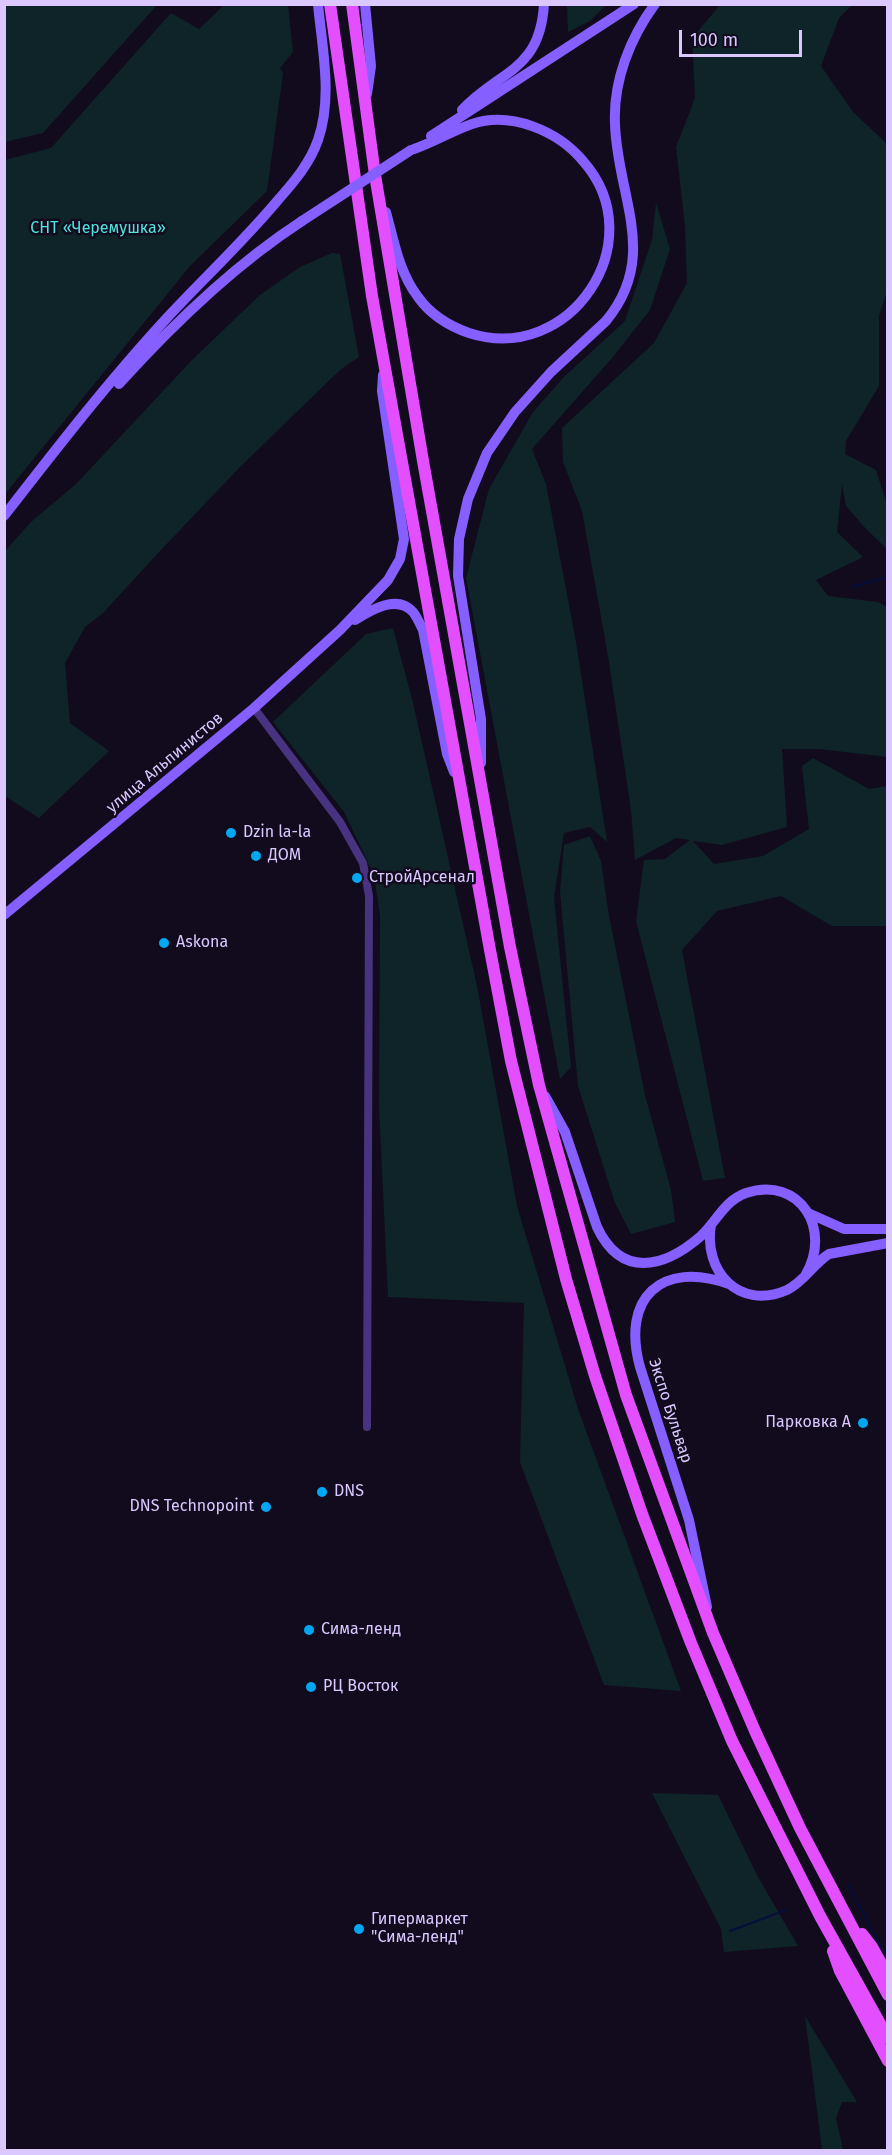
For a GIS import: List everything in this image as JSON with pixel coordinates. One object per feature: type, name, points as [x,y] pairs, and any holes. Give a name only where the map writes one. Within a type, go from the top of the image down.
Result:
[{"type":"main road","points":[[4,516],[81,417],[165,319],[258,224],[306,164],[318,140],[325,97],[318,4]]},
{"type":"main road","points":[[330,4],[354,174],[384,357],[461,792],[511,1061],[563,1268],[595,1376],[642,1514],[695,1654],[732,1741],[820,1916],[888,2038]]},
{"type":"main road","points":[[352,4],[375,175],[423,461],[510,947],[539,1085],[626,1395],[710,1623],[755,1731],[800,1828],[888,1995]]},
{"type":"main road","points":[[365,4],[371,66],[366,104]]},
{"type":"main road","points":[[448,125],[475,98],[510,74],[531,51],[542,24],[544,4]]},
{"type":"main road","points":[[40,470],[136,365],[200,301],[268,243],[634,4]]},
{"type":"main road","points":[[481,778],[480,719],[458,576],[459,538],[463,520],[477,474],[504,426],[545,378],[601,326],[615,309],[626,286],[634,249],[616,140],[615,102],[625,60],[644,20],[655,4]]},
{"type":"main road","points":[[375,175],[404,273],[418,297],[434,315],[444,321],[479,336],[496,339],[513,338],[528,335],[559,321],[587,297],[604,265],[610,229],[602,192],[590,170],[576,152],[547,132],[530,126],[493,120],[473,124],[429,144],[412,149]]},
{"type":"main road","points":[[340,630],[388,580],[403,549],[402,520],[382,391],[384,357]]},
{"type":"main road","points":[[340,630],[366,613],[387,604],[402,604],[413,612],[423,630],[447,754],[461,792]]},
{"type":"main road","name":"улица Альпинистов","points":[[4,915],[254,708],[340,630]]},
{"type":"main road","points":[[539,1085],[565,1132],[597,1227],[616,1254],[637,1263],[658,1262],[688,1246],[711,1225],[729,1202],[746,1193],[762,1189],[778,1191],[789,1196],[808,1212],[814,1227],[816,1245],[805,1276]]},
{"type":"main road","points":[[808,1212],[844,1229],[888,1229]]},
{"type":"main road","points":[[711,1225],[709,1237],[712,1261],[729,1284]]},
{"type":"main road","name":"Экспо Бульвар","points":[[710,1623],[689,1520],[636,1354],[634,1330],[639,1307],[644,1298],[665,1282],[698,1276],[729,1284],[742,1292],[765,1296],[786,1291],[796,1285],[829,1254],[888,1243]]},
{"type":"main road","points":[[842,1907],[872,1947],[888,1976]]},
{"type":"main road","points":[[820,1916],[840,1971],[888,2061]]},
{"type":"street","points":[[254,708],[340,822],[363,864],[369,896],[367,1426]]},
{"type":"green space","points":[[567,4],[606,5],[590,21],[568,32]]},
{"type":"green space","points":[[4,5],[157,5],[43,133],[5,142]]},
{"type":"green space","name":"СНТ «Черемушка»","points":[[224,5],[288,5],[293,52],[280,68],[283,73],[267,191],[190,266],[5,494],[5,160],[51,148],[171,13],[199,29]]},
{"type":"green space","points":[[720,5],[852,5],[839,18],[821,66],[853,112],[885,142],[888,155],[888,287],[879,316],[879,386],[846,441],[845,454],[876,470],[887,505],[887,549],[846,506],[842,484],[837,532],[863,557],[816,580],[828,596],[878,602],[887,607],[888,757],[819,749],[782,749],[787,827],[722,845],[693,841],[714,864],[763,856],[809,829],[802,766],[813,758],[869,789],[887,786],[888,926],[832,926],[781,896],[717,911],[682,950],[725,1178],[703,1181],[636,921],[644,860],[665,859],[690,840],[676,838],[635,860],[631,810],[608,656],[582,511],[563,462],[562,428],[654,343],[687,283],[685,226],[676,147],[695,98],[692,38]]},
{"type":"green space","points":[[656,203],[670,249],[650,310],[612,358],[532,449],[546,484],[576,642],[607,842],[590,827],[564,833],[554,897],[571,1067],[560,1079],[466,578],[489,489],[533,412],[564,377],[625,321],[652,240]]},
{"type":"green space","points":[[332,253],[340,254],[359,357],[341,369],[240,467],[103,613],[85,627],[65,663],[70,723],[109,751],[39,818],[5,796],[5,551],[31,522],[76,484],[193,359],[260,295],[300,267]]},
{"type":"green space","points":[[393,628],[413,703],[477,986],[517,1206],[578,1409],[681,1691],[604,1685],[520,1462],[524,1303],[388,1297],[379,1107],[380,916],[374,875],[344,812],[273,722],[366,634]]},
{"type":"green space","points":[[590,836],[601,861],[609,916],[645,1095],[671,1190],[675,1222],[631,1234],[615,1203],[578,1086],[560,892],[564,845]]},
{"type":"green space","points":[[652,1793],[718,1795],[758,1877],[798,1946],[724,1952],[721,1929]]},
{"type":"green space","points":[[805,2016],[857,2102],[842,2102],[836,2118],[843,2150],[822,2150]]},
{"type":"waterway","points":[[852,587],[888,577]]},
{"type":"waterway","points":[[848,1884],[888,1959]]},
{"type":"waterway","points":[[730,1931],[786,1910]]},
{"type":"place","name":"Dzin la-la","points":[[231,833]]},
{"type":"place","name":"ДОМ","points":[[256,856]]},
{"type":"place","name":"СтройАрсенал","points":[[357,878]]},
{"type":"place","name":"Askona","points":[[164,943]]},
{"type":"place","name":"Парковка A","points":[[863,1423]]},
{"type":"place","name":"DNS","points":[[322,1492]]},
{"type":"place","name":"DNS Technopoint","points":[[266,1507]]},
{"type":"place","name":"Сима-ленд","points":[[309,1630]]},
{"type":"place","name":"РЦ Восток","points":[[311,1687]]},
{"type":"place","name":"Гипермаркет \"Сима-ленд\"","points":[[359,1929]]}]
